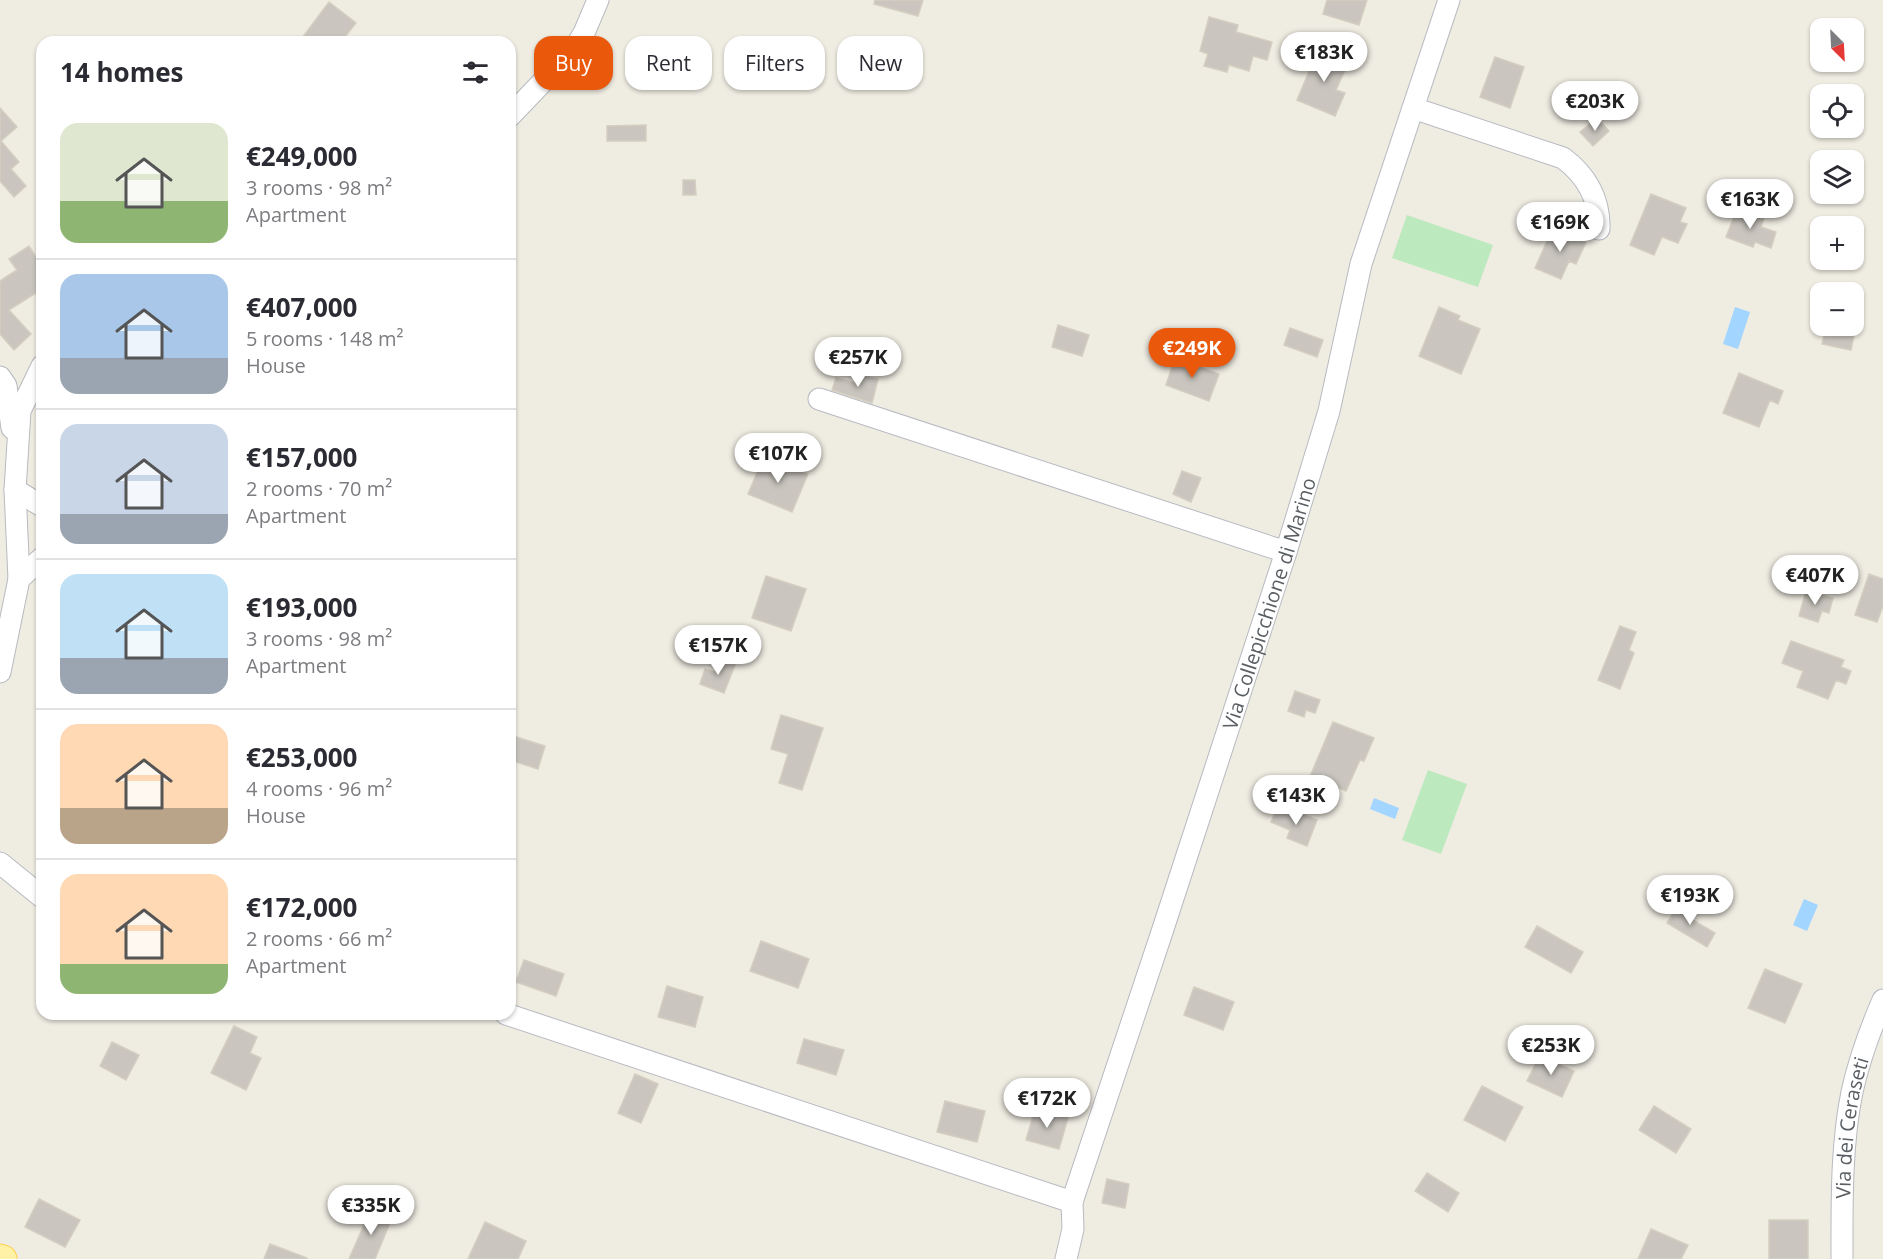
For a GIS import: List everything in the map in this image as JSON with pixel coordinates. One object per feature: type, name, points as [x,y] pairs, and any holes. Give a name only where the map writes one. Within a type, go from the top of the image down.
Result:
[{"type":"street","points":[[516,110],[570,55],[584,33],[598,0]]},
{"type":"street","name":"Via Collepicchione di Marino","points":[[1066,1259],[1073,1229],[1072,1202],[1286,552],[1329,411],[1361,264],[1449,0]]},
{"type":"street","points":[[1413,108],[1563,158],[1576,168],[1590,188],[1599,216],[1599,229]]},
{"type":"street","points":[[0,377],[6,386],[11,426],[18,442]]},
{"type":"street","points":[[0,672],[19,579],[15,490],[20,411],[36,378]]},
{"type":"street","points":[[819,399],[1286,552]]},
{"type":"street","points":[[15,490],[36,502]]},
{"type":"street","points":[[19,579],[36,563]]},
{"type":"street","points":[[0,863],[36,892]]},
{"type":"street","name":"Via dei Ceraseti","points":[[1842,1259],[1845,1151],[1852,1094],[1866,1041],[1883,1000]]},
{"type":"street","points":[[516,1017],[1072,1202]]},
{"type":"green space","points":[[1407,215],[1493,245],[1478,287],[1392,258]]},
{"type":"green space","points":[[1428,770],[1467,784],[1441,854],[1402,840]]},
{"type":"water","points":[[1735,307],[1750,312],[1738,349],[1723,344]]},
{"type":"water","points":[[1374,798],[1399,808],[1395,819],[1370,809]]},
{"type":"water","points":[[1804,899],[1818,905],[1807,931],[1793,925]]},
{"type":"building","points":[[875,0],[923,0],[918,16],[874,4]]},
{"type":"building","points":[[1327,0],[1367,0],[1359,25],[1323,14]]},
{"type":"building","points":[[329,2],[356,23],[346,36],[304,36]]},
{"type":"building","points":[[1209,17],[1238,25],[1236,32],[1272,42],[1267,60],[1253,56],[1249,71],[1229,65],[1227,72],[1204,66],[1208,54],[1200,51]]},
{"type":"building","points":[[1319,48],[1349,61],[1336,90],[1345,93],[1335,116],[1297,100]]},
{"type":"building","points":[[1495,57],[1524,67],[1510,108],[1480,97]]},
{"type":"building","points":[[0,108],[17,127],[1,141],[19,162],[11,169],[26,186],[14,197],[0,181]]},
{"type":"building","points":[[1597,118],[1609,131],[1593,146],[1580,132]]},
{"type":"building","points":[[646,125],[646,141],[607,141],[607,126]]},
{"type":"building","points":[[683,180],[695,180],[696,195],[683,195]]},
{"type":"building","points":[[1651,194],[1686,208],[1680,222],[1687,224],[1678,243],[1662,237],[1654,255],[1630,245]]},
{"type":"building","points":[[1737,209],[1764,218],[1761,227],[1776,232],[1771,248],[1755,242],[1753,247],[1726,237]]},
{"type":"building","points":[[1553,228],[1586,242],[1576,264],[1569,261],[1561,279],[1535,268]]},
{"type":"building","points":[[29,246],[36,257],[36,293],[9,310],[31,334],[14,350],[0,334],[0,281],[17,270],[9,259]]},
{"type":"building","points":[[1439,307],[1460,316],[1458,320],[1480,329],[1461,374],[1419,356]]},
{"type":"building","points":[[1058,325],[1089,335],[1082,356],[1052,347]]},
{"type":"building","points":[[1290,328],[1323,340],[1317,357],[1284,345]]},
{"type":"building","points":[[1824,336],[1854,336],[1851,350],[1822,344]]},
{"type":"building","points":[[1175,358],[1219,374],[1209,401],[1166,385]]},
{"type":"building","points":[[1739,373],[1783,391],[1778,404],[1770,400],[1759,427],[1723,413]]},
{"type":"building","points":[[861,375],[878,379],[872,403],[832,390],[836,378],[856,383]]},
{"type":"building","points":[[764,456],[808,474],[792,512],[748,494]]},
{"type":"building","points":[[1182,471],[1201,478],[1191,502],[1173,494]]},
{"type":"building","points":[[1869,574],[1883,579],[1883,606],[1877,622],[1855,615]]},
{"type":"building","points":[[766,576],[806,589],[791,631],[752,618]]},
{"type":"building","points":[[1806,591],[1833,598],[1829,613],[1822,611],[1818,622],[1799,616]]},
{"type":"building","points":[[1620,626],[1636,632],[1629,650],[1634,653],[1620,689],[1598,680]]},
{"type":"building","points":[[1791,641],[1844,660],[1841,667],[1851,671],[1846,684],[1836,680],[1828,699],[1797,687],[1803,671],[1782,663]]},
{"type":"building","points":[[719,659],[735,665],[724,693],[700,684],[705,669],[715,672]]},
{"type":"building","points":[[1295,691],[1320,700],[1315,713],[1306,710],[1304,717],[1288,711]]},
{"type":"building","points":[[781,715],[823,728],[802,790],[779,783],[788,754],[771,749]]},
{"type":"building","points":[[1333,722],[1374,738],[1364,761],[1360,760],[1346,791],[1337,787],[1332,797],[1306,786]]},
{"type":"building","points":[[516,737],[545,746],[538,769],[516,762]]},
{"type":"building","points":[[1276,810],[1291,815],[1293,810],[1317,820],[1307,846],[1287,838],[1290,830],[1271,822]]},
{"type":"building","points":[[1680,902],[1691,908],[1686,916],[1715,933],[1707,947],[1667,923]]},
{"type":"building","points":[[1537,926],[1583,952],[1571,973],[1525,947]]},
{"type":"building","points":[[761,941],[809,959],[798,988],[750,971]]},
{"type":"building","points":[[524,960],[564,974],[556,996],[516,982]]},
{"type":"building","points":[[1765,969],[1802,984],[1785,1023],[1748,1008]]},
{"type":"building","points":[[667,986],[703,997],[695,1027],[658,1017]]},
{"type":"building","points":[[1194,987],[1234,1002],[1223,1030],[1184,1015]]},
{"type":"building","points":[[234,1026],[257,1037],[250,1053],[261,1058],[246,1090],[211,1073]]},
{"type":"building","points":[[804,1039],[844,1050],[836,1075],[797,1063]]},
{"type":"building","points":[[112,1042],[139,1055],[126,1080],[100,1066]]},
{"type":"building","points":[[1540,1055],[1574,1071],[1562,1097],[1527,1081]]},
{"type":"building","points":[[635,1074],[658,1084],[641,1123],[618,1113]]},
{"type":"building","points":[[1482,1086],[1523,1107],[1505,1141],[1464,1120]]},
{"type":"building","points":[[945,1101],[985,1111],[977,1142],[937,1132]]},
{"type":"building","points":[[1654,1106],[1691,1129],[1676,1153],[1639,1130]]},
{"type":"building","points":[[1035,1109],[1068,1118],[1059,1149],[1026,1140]]},
{"type":"building","points":[[1427,1173],[1459,1193],[1448,1212],[1415,1191]]},
{"type":"building","points":[[1107,1179],[1129,1184],[1125,1208],[1102,1203]]},
{"type":"building","points":[[39,1199],[80,1220],[65,1247],[25,1227]]},
{"type":"building","points":[[371,1209],[392,1218],[375,1259],[349,1259]]},
{"type":"building","points":[[1769,1220],[1808,1220],[1808,1259],[1769,1259]]},
{"type":"building","points":[[485,1222],[526,1241],[518,1259],[468,1259]]},
{"type":"building","points":[[1651,1229],[1688,1245],[1681,1259],[1638,1259]]},
{"type":"building","points":[[270,1244],[307,1258],[307,1259],[264,1259]]}]
